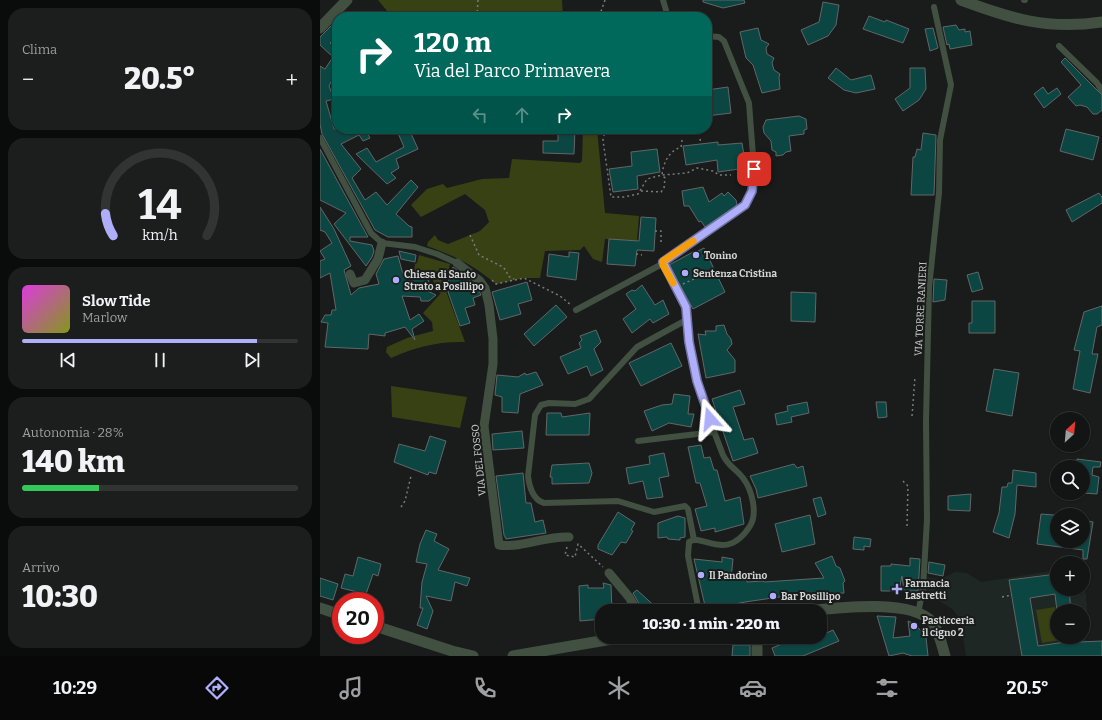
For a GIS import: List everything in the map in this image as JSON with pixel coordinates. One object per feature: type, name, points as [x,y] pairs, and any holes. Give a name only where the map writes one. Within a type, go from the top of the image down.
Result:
[{"type":"street","points":[[335,12],[347,0]]},
{"type":"street","points":[[961,0],[1011,18],[1040,24],[1085,25],[1102,22]]},
{"type":"street","points":[[320,28],[332,16]]},
{"type":"street","points":[[350,274],[354,283],[365,280],[378,259],[382,243]]},
{"type":"street","name":"VIA DEL FOSSO","points":[[457,262],[480,281],[485,288],[489,305],[494,339],[484,426],[499,544],[521,545],[555,536],[569,537]]},
{"type":"street","points":[[609,573],[633,604]]},
{"type":"street","points":[[827,609],[887,607],[918,614],[931,621],[937,630],[946,656]]},
{"type":"street","points":[[320,608],[332,612]]},
{"type":"street","points":[[384,629],[452,651],[473,656]]},
{"type":"street","points":[[513,656],[545,653],[595,643]]},
{"type":"street","points":[[757,644],[757,656]]},
{"type":"lane","points":[[663,0],[667,12]]},
{"type":"lane","name":"VIA TORRE RANIERI","points":[[918,614],[923,588],[927,520],[926,421],[929,288],[938,199],[940,140],[951,85],[934,7]]},
{"type":"lane","points":[[576,310],[662,264],[665,259],[741,208],[748,201],[752,191],[754,169],[749,103],[724,41],[719,37],[712,36]]},
{"type":"lane","points":[[1059,46],[1097,83],[1102,91]]},
{"type":"lane","points":[[320,138],[355,206],[371,233],[382,243]]},
{"type":"lane","name":"VIA DEL FOSSO","points":[[382,243],[415,247],[457,262]]},
{"type":"lane","points":[[662,264],[683,302],[688,319],[688,338],[697,381],[714,432],[727,464],[744,479],[749,490],[753,508],[753,520],[739,540],[731,544],[715,545],[694,540],[689,542],[687,548],[698,604]]},
{"type":"lane","points":[[688,319],[637,347],[588,399],[575,404],[549,403],[541,405],[535,415],[528,476],[529,485],[537,499],[544,503],[618,501],[649,512],[685,506],[688,509],[694,540]]},
{"type":"lane","points":[[638,440],[714,432]]},
{"type":"path","points":[[477,12],[478,0]]},
{"type":"path","points":[[600,12],[605,0]]},
{"type":"path","points":[[606,134],[603,140],[611,197],[624,197],[638,194],[647,179],[662,175],[687,173],[697,168],[713,171],[719,175],[731,175]]},
{"type":"path","points":[[700,139],[701,144]]},
{"type":"path","points":[[640,191],[661,192],[664,188],[665,178],[662,175],[666,159],[672,151],[681,147],[682,140]]},
{"type":"path","points":[[655,230],[661,231],[661,244]]},
{"type":"path","points":[[470,235],[479,255],[506,270],[508,276],[515,280]]},
{"type":"path","points":[[636,254],[642,255]]},
{"type":"path","points":[[491,280],[496,284],[524,278],[560,296],[576,310]]},
{"type":"path","points":[[685,284],[694,278]]},
{"type":"path","points":[[912,416],[915,377]]},
{"type":"path","points":[[401,507],[405,501],[411,476]]},
{"type":"path","points":[[903,481],[908,486],[907,526]]},
{"type":"path","points":[[569,537],[565,555],[575,557],[578,544],[609,573]]},
{"type":"path","points":[[1002,597],[1012,595]]},
{"type":"shaded area","points":[[1050,571],[1050,596],[1086,596],[1087,604],[1050,604],[1050,644],[1085,644],[1085,656],[966,656],[961,624],[958,616],[952,609],[926,593],[927,577],[941,579],[955,572],[967,573],[981,582]]},
{"type":"green space","points":[[378,0],[562,0],[563,12],[388,12]]},
{"type":"green space","points":[[583,134],[597,134],[605,213],[639,216],[637,241],[605,239],[602,262],[593,259],[584,246],[580,250],[545,251],[540,278],[524,278],[496,284],[479,271],[463,262],[446,253],[427,246],[428,242],[435,235],[438,240],[448,244],[480,231],[489,222],[485,210],[465,194],[421,217],[411,205],[427,189],[443,184],[447,188],[482,179],[509,178],[512,159],[580,163],[582,161]]},
{"type":"green space","points":[[419,255],[450,264],[444,288],[434,283],[431,274],[414,273],[415,264],[417,263]]},
{"type":"green space","points":[[429,285],[446,291],[465,342],[427,346],[391,358],[386,352],[387,347],[407,338],[433,331],[432,322],[423,313],[441,293],[424,287]]},
{"type":"green space","points":[[391,386],[467,397],[460,428],[392,417]]},
{"type":"green space","points":[[1050,608],[1050,642],[1042,643],[1036,610]]},
{"type":"building","points":[[703,0],[744,0],[745,3],[723,8],[703,2]]},
{"type":"building","points":[[823,2],[839,5],[836,25],[828,36],[808,45],[801,30],[819,22]]},
{"type":"building","points":[[869,16],[885,22],[886,20],[909,29],[903,43],[863,29]]},
{"type":"building","points":[[332,25],[332,41],[330,43],[332,45],[332,56],[320,45],[320,37]]},
{"type":"building","points":[[956,25],[959,30],[965,29],[965,32],[970,31],[972,45],[950,49],[949,44],[947,45],[943,27]]},
{"type":"building","points":[[758,28],[761,40],[769,44],[766,48],[767,54],[774,58],[772,63],[774,70],[780,74],[780,89],[762,93],[753,65],[746,58],[740,32]]},
{"type":"building","points":[[933,28],[938,48],[930,51],[925,29]]},
{"type":"building","points":[[332,58],[332,80],[329,86],[332,94],[332,100],[326,101],[332,122],[332,134],[368,134],[370,138],[363,141],[359,135],[341,144],[361,169],[352,178],[365,200],[376,192],[387,205],[411,180],[418,187],[396,214],[412,227],[412,237],[388,237],[375,230],[322,134],[320,124],[320,66],[325,69]]},
{"type":"building","points":[[1065,58],[1102,95],[1102,110],[1097,114],[1093,114],[1087,107],[1080,105],[1076,106],[1068,97],[1081,85],[1061,62]]},
{"type":"building","points":[[836,68],[851,80],[871,75],[875,89],[856,93],[844,90],[828,78]]},
{"type":"building","points":[[910,68],[925,68],[926,89],[919,100],[903,111],[895,99],[910,88]]},
{"type":"building","points":[[728,87],[731,113],[712,115],[712,89]]},
{"type":"building","points":[[1043,87],[1048,94],[1057,88],[1061,94],[1044,108],[1034,94]]},
{"type":"building","points":[[799,116],[806,119],[807,129],[804,130],[804,134],[789,136],[791,151],[786,152],[783,155],[776,156],[776,152],[772,150],[771,141],[764,133],[763,127],[766,120]]},
{"type":"building","points":[[1066,129],[1099,137],[1093,160],[1060,151]]},
{"type":"building","points":[[923,133],[936,135],[934,195],[911,195],[913,157],[915,157],[917,149],[921,150]]},
{"type":"building","points":[[398,134],[411,134],[418,149],[396,159],[399,168],[391,173],[396,178],[387,184],[356,154],[367,148],[376,162],[404,147]]},
{"type":"building","points":[[558,134],[575,134],[574,154],[543,153],[543,141],[558,141]]},
{"type":"building","points":[[718,142],[718,145],[742,143],[746,168],[718,172],[717,160],[686,165],[683,146]]},
{"type":"building","points":[[320,149],[368,237],[350,237],[350,241],[372,245],[374,251],[366,266],[334,224],[346,213],[320,200]]},
{"type":"building","points":[[657,149],[660,172],[637,176],[638,189],[613,192],[609,169],[632,166],[631,152]]},
{"type":"building","points":[[703,187],[709,202],[722,193],[724,196],[728,192],[736,200],[737,205],[705,227],[701,221],[699,222],[689,206],[684,206],[682,191]]},
{"type":"building","points":[[1099,193],[1102,197],[1102,203],[1072,222],[1066,210]]},
{"type":"building","points":[[320,207],[334,229],[351,266],[344,270],[351,295],[359,288],[379,284],[376,274],[384,259],[398,256],[404,278],[427,273],[429,282],[415,285],[436,295],[429,301],[421,301],[420,297],[402,296],[410,320],[419,314],[424,321],[412,329],[415,340],[405,327],[385,333],[385,336],[369,334],[368,349],[325,347],[328,323],[321,322],[325,315],[331,315],[332,310],[336,310],[330,273],[320,278],[320,261],[325,259],[320,251],[332,243],[325,232],[320,230]]},
{"type":"building","points":[[641,217],[656,218],[654,251],[637,250],[635,266],[607,264],[609,239],[639,241]]},
{"type":"building","points":[[704,248],[725,292],[693,309],[669,265],[693,252],[694,253]]},
{"type":"building","points":[[399,251],[416,255],[415,262],[401,259]]},
{"type":"building","points":[[569,252],[579,253],[576,280],[547,276],[549,254],[569,257]]},
{"type":"building","points":[[453,267],[476,285],[481,295],[473,298],[475,305],[465,308],[470,323],[460,326],[447,289],[450,273]]},
{"type":"building","points":[[978,272],[983,289],[972,292],[967,275]]},
{"type":"building","points":[[934,279],[947,280],[945,300],[933,302]]},
{"type":"building","points":[[527,282],[532,300],[518,304],[521,314],[500,320],[492,292]]},
{"type":"building","points":[[642,285],[655,305],[663,300],[669,314],[653,323],[650,319],[632,333],[623,319],[636,309],[626,294],[632,290],[635,291]]},
{"type":"building","points":[[791,292],[816,293],[815,322],[791,321]]},
{"type":"building","points":[[972,301],[995,301],[995,333],[969,333],[969,323],[972,323]]},
{"type":"building","points":[[556,305],[567,317],[534,346],[524,334]]},
{"type":"building","points":[[1102,306],[1102,325],[1097,327],[1092,354],[1098,354],[1090,393],[1073,389],[1080,351],[1074,350],[1084,312]]},
{"type":"building","points":[[724,325],[727,334],[731,339],[732,344],[727,350],[735,360],[735,372],[706,378],[698,334],[706,335],[705,331],[716,331],[716,326]]},
{"type":"building","points":[[596,330],[601,342],[594,349],[603,370],[591,376],[587,366],[568,374],[560,357],[581,348],[579,343],[582,340],[580,336]]},
{"type":"building","points":[[671,343],[682,366],[641,386],[629,363]]},
{"type":"building","points":[[994,369],[1019,373],[1012,416],[986,411]]},
{"type":"building","points":[[536,372],[543,385],[520,394],[518,413],[502,412],[502,397],[495,395],[497,375],[518,377],[525,373],[526,375]]},
{"type":"building","points":[[740,390],[745,404],[733,407],[744,440],[753,438],[758,453],[733,461],[712,399]]},
{"type":"building","points":[[674,394],[690,396],[688,414],[694,414],[691,427],[669,423],[652,431],[644,411],[662,405],[672,404]]},
{"type":"building","points":[[807,402],[809,413],[791,417],[792,422],[777,425],[775,414],[788,411],[787,406]]},
{"type":"building","points":[[876,402],[886,402],[887,417],[878,418]]},
{"type":"building","points":[[547,413],[561,413],[562,417],[590,413],[589,435],[546,435]]},
{"type":"building","points":[[522,431],[524,448],[493,450],[492,434]]},
{"type":"building","points":[[430,436],[446,441],[436,474],[429,472],[428,475],[394,462],[399,444],[425,451]]},
{"type":"building","points":[[701,445],[704,458],[710,457],[714,470],[717,470],[725,501],[740,497],[744,524],[715,532],[715,528],[701,531],[695,509],[707,506],[700,483],[696,483],[688,447]]},
{"type":"building","points":[[664,453],[669,476],[659,478],[663,497],[647,499],[643,481],[629,484],[626,468],[650,464],[649,456]]},
{"type":"building","points":[[1090,461],[1101,462],[1100,467],[1093,467],[1092,475],[1099,477],[1097,494],[1090,494]]},
{"type":"building","points":[[589,463],[592,473],[589,483],[552,484],[552,477],[550,477],[552,465]]},
{"type":"building","points":[[794,464],[797,468],[803,466],[807,486],[758,498],[750,476]]},
{"type":"building","points":[[1013,470],[1036,473],[1036,487],[1017,485],[1015,514],[1009,538],[993,532],[999,513],[1002,487],[1007,487],[1008,483],[1012,483]]},
{"type":"building","points":[[523,473],[526,503],[531,503],[535,522],[543,520],[546,533],[506,539],[504,535],[496,476]]},
{"type":"building","points":[[971,494],[970,511],[948,510],[948,496]]},
{"type":"building","points":[[821,497],[826,514],[818,517],[813,499]]},
{"type":"building","points":[[618,512],[635,523],[631,530],[633,531],[626,543],[621,542],[612,555],[598,549],[598,545]]},
{"type":"building","points":[[1041,514],[1050,515],[1050,546],[1037,544]]},
{"type":"building","points":[[810,515],[815,544],[782,552],[775,524]]},
{"type":"building","points":[[678,516],[685,518],[685,537],[680,538],[680,540],[668,539],[667,537],[658,538],[658,523]]},
{"type":"building","points":[[1090,521],[1093,522],[1090,540]]},
{"type":"building","points":[[426,530],[437,534],[434,541],[449,549],[438,570],[470,578],[467,586],[455,582],[451,601],[426,596],[433,611],[427,629],[417,625],[423,608],[420,608],[422,582],[427,564],[416,562],[420,544]]},
{"type":"building","points":[[854,537],[871,539],[870,547],[864,546],[864,550],[853,549]]},
{"type":"building","points":[[1068,548],[1089,548],[1087,556],[1083,556],[1083,550]]},
{"type":"building","points":[[832,556],[836,566],[840,568],[845,581],[843,583],[844,593],[793,595],[735,604],[705,604],[694,559],[722,562],[722,557],[733,559],[731,579],[747,580],[747,582],[824,578],[815,563]]},
{"type":"building","points":[[358,557],[381,564],[378,576],[373,574],[367,592],[358,592],[341,588],[345,574],[353,576]]},
{"type":"building","points":[[910,558],[920,559],[918,591],[904,591],[902,576],[899,591],[881,591],[881,566],[891,566],[891,564],[910,566]]},
{"type":"building","points":[[929,562],[945,565],[943,576],[928,573]]},
{"type":"building","points":[[1050,575],[1050,595],[1030,598],[1038,646],[1052,644],[1090,644],[1090,642],[1102,641],[1102,656],[1022,656],[1009,580]]},
{"type":"building","points":[[320,578],[338,584],[336,592],[332,592],[332,600],[320,596]]},
{"type":"building","points":[[603,583],[611,585],[612,604],[595,604],[595,620],[580,621],[579,586],[588,585],[588,588],[604,588]]},
{"type":"building","points":[[637,590],[652,604],[639,604],[633,593]]},
{"type":"building","points":[[1055,596],[1070,596],[1070,604],[1056,604]]},
{"type":"building","points":[[877,616],[896,617],[893,638],[910,636],[908,621],[915,624],[926,637],[928,656],[912,656],[903,653],[889,656]]},
{"type":"building","points":[[833,630],[839,641],[803,656],[775,656],[772,648],[782,644],[827,644],[827,633]]},
{"type":"building","points":[[733,645],[750,645],[750,656],[732,656]]},
{"type":"slow traffic","points":[[673,283],[662,264],[663,261],[693,241]]},
{"type":"place","name":"Tonino","points":[[696,255]]},
{"type":"place","name":"Sentenza Cristina","points":[[685,273]]},
{"type":"place","name":"Chiesa di Santo Strato a Posillipo","points":[[396,280]]},
{"type":"place","name":"Il Pandorino","points":[[701,575]]},
{"type":"place","name":"Farmacia Lastretti","points":[[897,589]]},
{"type":"place","name":"Bar Posillipo","points":[[773,596]]},
{"type":"place","name":"Pasticceria il cigno 2","points":[[914,626]]},
{"type":"route","points":[[710,419],[697,381],[689,342],[686,307],[662,264],[665,259],[745,205],[752,191],[754,169]]}]
